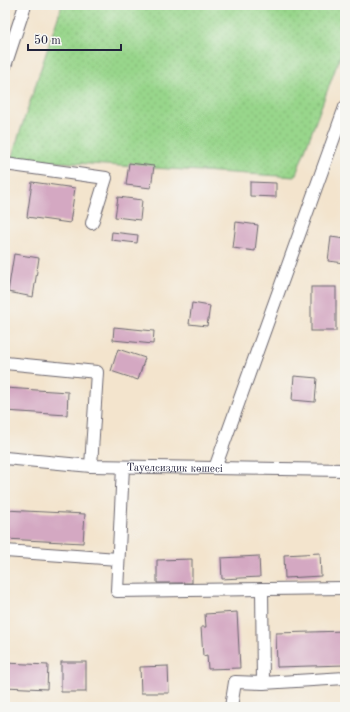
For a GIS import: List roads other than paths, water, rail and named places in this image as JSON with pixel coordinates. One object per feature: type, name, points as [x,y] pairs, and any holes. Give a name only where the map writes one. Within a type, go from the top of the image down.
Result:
[{"type":"street","points":[[5,66],[25,5]]},
{"type":"street","points":[[215,468],[345,107]]},
{"type":"street","points":[[5,164],[106,178],[92,223]]},
{"type":"street","points":[[5,363],[97,372],[91,466]]},
{"type":"street","name":"Тауелсиздик көшесі","points":[[5,458],[91,466],[345,470]]},
{"type":"street","points":[[123,467],[117,591],[345,588]]},
{"type":"street","points":[[5,551],[118,559]]},
{"type":"street","points":[[262,589],[263,683]]},
{"type":"street","points":[[231,707],[235,682],[263,683],[345,678]]}]
